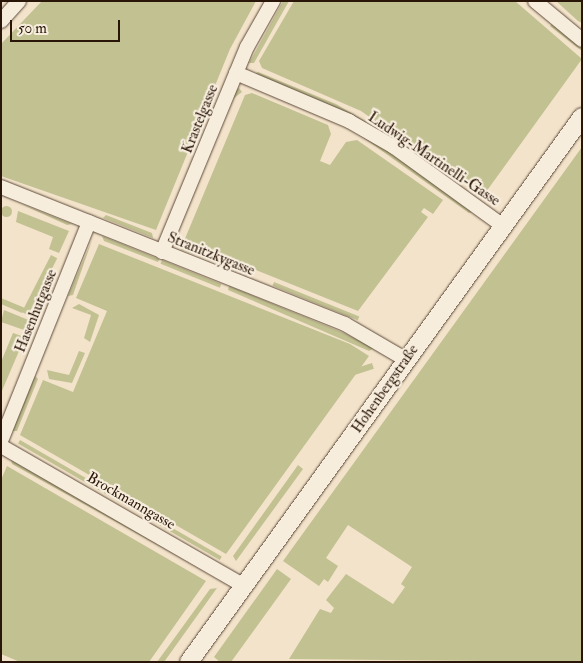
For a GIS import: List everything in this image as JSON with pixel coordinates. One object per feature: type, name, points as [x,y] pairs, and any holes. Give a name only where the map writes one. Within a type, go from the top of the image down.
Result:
[{"type":"street","points":[[1,21],[20,1]]},
{"type":"street","name":"Krastelgasse","points":[[162,252],[236,73],[273,1]]},
{"type":"street","points":[[534,1],[582,40]]},
{"type":"street","name":"Ludwig-Martinelli-Gasse","points":[[236,73],[352,122],[503,226]]},
{"type":"street","name":"Hohenbergstraße","points":[[189,662],[582,117]]},
{"type":"street","name":"Stranitzkygasse","points":[[1,187],[345,324],[406,359]]},
{"type":"street","name":"Hasenhutgasse","points":[[1,441],[89,222]]},
{"type":"street","name":"Brockmanngasse","points":[[1,446],[244,586]]},
{"type":"shaded area","points":[[42,1],[256,1],[230,49],[156,230],[1,176],[1,44]]},
{"type":"shaded area","points":[[283,1],[289,1],[254,63],[249,63]]},
{"type":"shaded area","points":[[294,1],[515,1],[582,59],[483,196],[361,111],[262,68],[259,61]]},
{"type":"shaded area","points":[[556,1],[582,1],[582,23],[578,21]]},
{"type":"shaded area","points":[[553,23],[582,48],[582,51],[550,26]]},
{"type":"shaded area","points":[[258,72],[336,104],[398,141],[255,74]]},
{"type":"shaded area","points":[[239,88],[242,92],[112,190],[109,186]]},
{"type":"shaded area","points":[[252,93],[328,125],[331,134],[320,161],[330,165],[346,142],[357,140],[443,200],[433,214],[424,208],[421,212],[428,217],[358,311],[184,241],[245,95]]},
{"type":"shaded area","points":[[347,126],[376,143],[473,212],[469,213]]},
{"type":"shaded area","points":[[582,147],[582,662],[289,659],[320,609],[331,613],[334,608],[326,600],[346,574],[393,604],[405,587],[401,584],[412,567],[348,525],[326,558],[338,566],[328,582],[324,579],[319,586],[283,561]]},
{"type":"shaded area","points":[[21,204],[72,224],[67,225]]},
{"type":"shaded area","points":[[6,205],[12,211],[6,217],[0,211]]},
{"type":"shaded area","points":[[18,211],[69,231],[59,253],[49,249],[53,237],[16,222]]},
{"type":"shaded area","points":[[106,215],[152,233],[153,238],[103,218]]},
{"type":"shaded area","points":[[102,236],[159,259],[158,262],[104,241]]},
{"type":"shaded area","points":[[92,240],[73,295],[68,296]]},
{"type":"shaded area","points":[[99,244],[350,344],[369,356],[226,554],[20,435],[43,380],[73,392],[107,311],[76,298]]},
{"type":"shaded area","points":[[185,246],[240,269],[239,272],[180,249]]},
{"type":"shaded area","points":[[51,255],[57,258],[28,315],[22,312]]},
{"type":"shaded area","points":[[162,260],[221,284],[220,288],[161,264]]},
{"type":"shaded area","points":[[274,282],[359,316],[358,320],[273,286]]},
{"type":"shaded area","points":[[229,286],[344,333],[374,348],[369,351],[228,290]]},
{"type":"shaded area","points":[[1,298],[25,308],[22,313],[1,304]]},
{"type":"shaded area","points":[[79,304],[99,315],[90,342],[84,338],[91,315],[72,308]]},
{"type":"shaded area","points":[[4,310],[31,321],[27,331],[1,322]]},
{"type":"shaded area","points":[[13,333],[25,337],[1,393],[1,362]]},
{"type":"shaded area","points":[[79,351],[85,353],[72,383],[49,379],[47,370],[69,375]]},
{"type":"shaded area","points":[[372,363],[374,369],[260,406],[258,400]]},
{"type":"shaded area","points":[[35,376],[38,379],[17,431],[12,431]]},
{"type":"shaded area","points":[[20,440],[222,556],[220,560],[18,443]]},
{"type":"shaded area","points":[[11,459],[210,574],[12,464]]},
{"type":"shaded area","points":[[298,465],[303,469],[236,561],[233,556]]},
{"type":"shaded area","points":[[7,466],[206,581],[149,662],[20,662],[1,654],[1,480]]},
{"type":"shaded area","points":[[277,569],[291,579],[231,662],[220,662],[214,657]]},
{"type":"shaded area","points":[[217,588],[164,662],[157,662],[210,589]]}]
